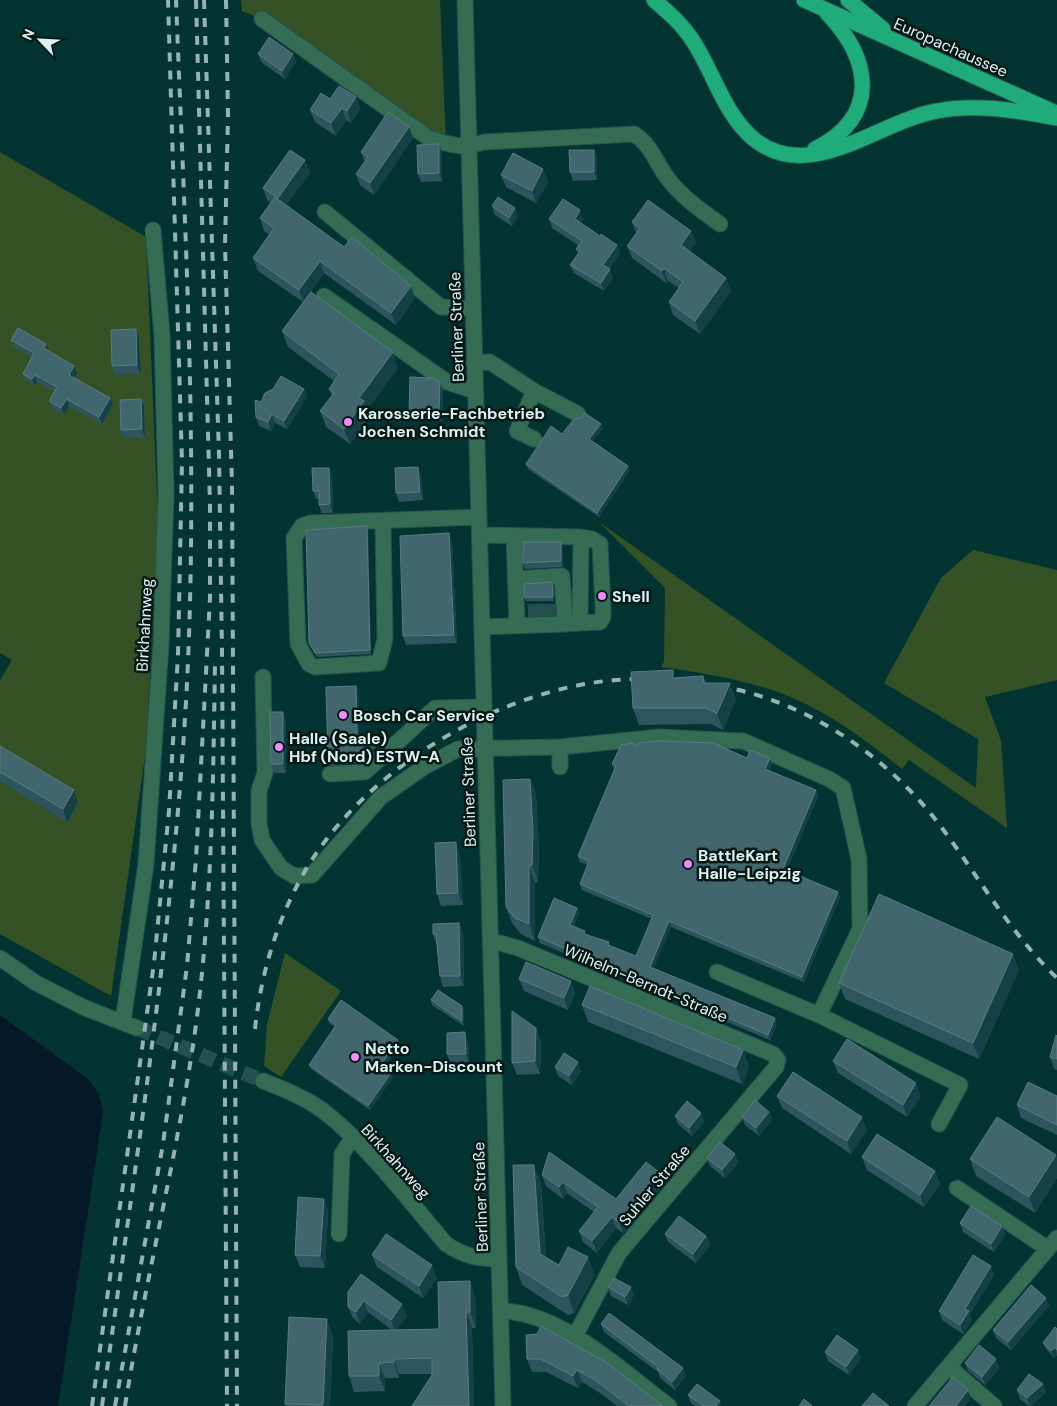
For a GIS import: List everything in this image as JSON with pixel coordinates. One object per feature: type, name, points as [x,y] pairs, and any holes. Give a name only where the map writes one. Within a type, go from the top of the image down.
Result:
[{"type":"main road","points":[[654,0],[670,13],[693,41],[734,117],[754,139],[773,152],[799,157],[832,150],[914,117],[936,111],[983,108],[1057,118]]},
{"type":"main road","name":"Europachaussee","points":[[804,0],[1057,113]]},
{"type":"main road","points":[[848,0],[900,43]]},
{"type":"main road","points":[[799,157],[830,140],[846,126],[859,102],[862,88],[861,68],[854,47],[846,34],[822,8]]},
{"type":"street","name":"Berliner Straße","points":[[465,0],[503,1406]]},
{"type":"street","points":[[262,19],[430,139],[469,147],[484,142],[634,134],[644,140],[668,179],[679,192],[720,224]]},
{"type":"street","points":[[325,212],[441,307],[473,309]]},
{"type":"street","name":"Birkhahnweg","points":[[122,1021],[146,864],[162,635],[166,494],[162,335],[154,230]]},
{"type":"street","points":[[324,296],[446,382],[475,391]]},
{"type":"street","points":[[474,363],[490,362],[534,391],[578,414]]},
{"type":"street","points":[[534,391],[516,431],[534,439]]},
{"type":"street","points":[[383,521],[385,639],[378,663],[314,666],[309,664],[298,644],[294,538],[302,526],[310,523],[479,517]]},
{"type":"street","points":[[480,535],[581,537],[600,544],[603,609],[603,617],[600,622],[482,627]]},
{"type":"street","points":[[514,536],[518,625]]},
{"type":"street","points":[[580,623],[581,537]]},
{"type":"street","points":[[516,579],[562,576],[565,624]]},
{"type":"street","points":[[263,677],[265,773],[259,791],[259,823],[262,840],[281,868],[294,876],[312,874],[321,867],[348,832],[381,797],[424,767],[458,749],[560,747],[660,737],[743,741],[843,788],[859,860],[860,929],[819,1015]]},
{"type":"street","points":[[330,774],[365,772],[435,708],[483,707]]},
{"type":"street","points":[[560,747],[560,767]]},
{"type":"street","name":"Wilhelm-Berndt-Straße","points":[[490,944],[518,948],[773,1054],[778,1060],[776,1067]]},
{"type":"street","points":[[0,958],[36,983],[77,1004],[137,1028]]},
{"type":"street","points":[[718,972],[819,1015],[960,1085],[939,1124]]},
{"type":"street","name":"Suhler Straße","points":[[575,1336],[619,1254],[776,1067]]},
{"type":"street","name":"Birkhahnweg","points":[[263,1081],[292,1092],[321,1109],[353,1137],[446,1244],[461,1254],[480,1259],[499,1259]]},
{"type":"street","points":[[339,1234],[342,1154],[353,1137]]},
{"type":"street","points":[[915,1406],[1053,1244],[957,1188]]},
{"type":"street","points":[[501,1311],[533,1315],[575,1336],[668,1406]]},
{"type":"street","points":[[948,1367],[994,1406]]},
{"type":"green space","points":[[241,0],[440,0],[446,144],[262,19],[242,11]]},
{"type":"green space","points":[[0,152],[146,237],[158,522],[146,749],[111,996],[0,934],[0,680],[12,660],[0,653]]},
{"type":"green space","points":[[599,522],[976,788],[978,739],[884,683],[941,578],[973,550],[1057,570],[1057,680],[985,697],[1001,741],[1007,828],[909,760],[902,769],[856,734],[805,704],[769,689],[742,682],[702,673],[661,667],[664,662],[665,588]]},
{"type":"green space","points":[[285,953],[341,991],[281,1077],[264,1066],[267,1025]]},
{"type":"water","points":[[0,1015],[88,1079],[99,1094],[103,1113],[58,1406],[0,1406]]},
{"type":"building","points":[[269,37],[293,54],[282,71],[258,54]]},
{"type":"building","points":[[339,86],[356,97],[347,111],[342,108],[331,123],[310,110],[321,93],[330,99]]},
{"type":"building","points":[[388,112],[409,127],[370,183],[356,174],[368,157],[361,152]]},
{"type":"building","points":[[439,144],[439,173],[418,174],[417,145]]},
{"type":"building","points":[[290,150],[305,160],[278,198],[263,188]]},
{"type":"building","points":[[569,150],[594,150],[594,172],[570,172]]},
{"type":"building","points":[[513,153],[543,169],[532,191],[501,175]]},
{"type":"building","points":[[275,197],[344,247],[352,237],[411,286],[391,313],[320,261],[299,290],[253,258],[274,228],[260,218]]},
{"type":"building","points":[[498,197],[515,208],[509,218],[492,206]]},
{"type":"building","points":[[563,199],[580,210],[575,219],[617,245],[603,265],[610,269],[601,283],[570,265],[580,251],[576,249],[582,241],[549,219]]},
{"type":"building","points":[[648,200],[691,231],[681,245],[726,278],[695,321],[669,302],[683,282],[664,268],[662,271],[627,246],[640,228],[632,222]]},
{"type":"building","points":[[311,292],[393,352],[359,398],[364,401],[344,429],[320,411],[334,393],[329,389],[339,374],[282,331]]},
{"type":"building","points":[[18,328],[46,344],[44,348],[74,366],[69,375],[110,398],[99,417],[67,399],[61,408],[49,401],[57,387],[35,375],[32,379],[23,374],[34,353],[11,340]]},
{"type":"building","points":[[136,329],[137,365],[112,366],[111,330]]},
{"type":"building","points":[[281,376],[304,389],[284,421],[272,414],[268,422],[256,417],[255,400],[261,402],[265,393],[273,389]]},
{"type":"building","points":[[410,377],[433,378],[440,382],[439,413],[409,413]]},
{"type":"building","points":[[141,399],[142,429],[121,430],[120,400]]},
{"type":"building","points":[[585,413],[601,424],[589,439],[628,466],[597,513],[526,464],[551,426],[562,434],[574,419],[581,418]]},
{"type":"building","points":[[418,467],[420,492],[396,493],[395,468]]},
{"type":"building","points":[[312,468],[329,468],[330,504],[319,505],[319,491],[313,491]]},
{"type":"building","points":[[367,526],[370,650],[315,653],[309,643],[306,530]]},
{"type":"building","points":[[449,533],[454,635],[403,636],[400,536]]},
{"type":"building","points":[[523,542],[561,542],[561,561],[523,563]]},
{"type":"building","points":[[552,582],[553,597],[524,597],[524,584]]},
{"type":"building","points":[[673,670],[673,678],[703,676],[704,683],[730,683],[717,713],[705,708],[633,708],[631,672]]},
{"type":"building","name":"Bosch Car Service","points":[[356,686],[357,735],[374,735],[374,745],[362,745],[362,756],[360,759],[328,760],[326,687]]},
{"type":"building","name":"Halle (Saale) Hbf (Nord) ESTW-A","points":[[270,712],[283,712],[283,764],[271,764]]},
{"type":"building","name":"BattleKart Halle-Leipzig","points":[[658,741],[713,743],[747,758],[750,750],[770,758],[765,769],[816,790],[783,869],[838,892],[802,977],[669,921],[650,967],[775,1018],[768,1035],[538,937],[554,898],[577,908],[570,925],[585,931],[584,934],[609,942],[608,945],[636,956],[653,915],[580,884],[589,861],[578,856],[616,766],[612,764],[621,745],[632,743],[638,746],[639,743]]},
{"type":"building","points":[[0,746],[74,790],[63,809],[0,772]]},
{"type":"building","points":[[530,779],[533,832],[532,865],[529,865],[529,924],[515,918],[506,907],[503,780]]},
{"type":"building","points":[[456,842],[458,893],[437,894],[435,843]]},
{"type":"building","points":[[879,894],[1013,954],[973,1043],[839,983]]},
{"type":"building","points":[[459,923],[460,976],[440,976],[436,934],[433,934],[433,924]]},
{"type":"building","points":[[526,962],[571,981],[564,998],[519,979]]},
{"type":"building","points":[[590,986],[743,1050],[736,1067],[582,1005]]},
{"type":"building","points":[[438,990],[462,1006],[462,1021],[431,1000]]},
{"type":"building","name":"Netto Marken-Discount","points":[[341,1000],[398,1040],[381,1065],[391,1073],[368,1106],[309,1065],[336,1025],[328,1019]]},
{"type":"building","points":[[512,1011],[536,1028],[535,1061],[512,1063]]},
{"type":"building","points":[[465,1032],[466,1054],[447,1054],[447,1033]]},
{"type":"building","points":[[1057,1036],[1057,1059],[1050,1057]]},
{"type":"building","points":[[847,1039],[916,1083],[903,1105],[833,1061]]},
{"type":"building","points":[[564,1053],[578,1062],[569,1076],[555,1067]]},
{"type":"building","points":[[793,1072],[862,1117],[847,1141],[777,1096]]},
{"type":"building","points":[[1028,1082],[1057,1096],[1057,1125],[1017,1105]]},
{"type":"building","points":[[755,1100],[769,1112],[756,1128],[742,1117]]},
{"type":"building","points":[[687,1101],[701,1113],[689,1128],[675,1116]]},
{"type":"building","points":[[997,1117],[1056,1155],[1029,1197],[970,1159]]},
{"type":"building","points":[[877,1134],[935,1171],[920,1195],[862,1157]]},
{"type":"building","points":[[720,1142],[735,1154],[722,1170],[707,1158]]},
{"type":"building","points":[[549,1152],[616,1199],[646,1162],[660,1173],[619,1222],[612,1217],[592,1241],[579,1231],[598,1207],[563,1182],[559,1187],[542,1175]]},
{"type":"building","points":[[513,1165],[534,1165],[540,1254],[559,1265],[568,1247],[588,1257],[568,1295],[562,1297],[516,1267]]},
{"type":"building","points":[[298,1197],[324,1199],[320,1256],[295,1255]]},
{"type":"building","points":[[971,1206],[1002,1226],[991,1244],[960,1223]]},
{"type":"building","points":[[679,1216],[706,1236],[693,1254],[665,1234]]},
{"type":"building","points":[[386,1234],[432,1265],[419,1286],[372,1255]]},
{"type":"building","points":[[973,1255],[991,1266],[965,1309],[969,1311],[960,1325],[939,1311]]},
{"type":"building","points":[[361,1274],[402,1304],[391,1320],[364,1301],[356,1312],[348,1307],[348,1292]]},
{"type":"building","points":[[614,1278],[631,1287],[625,1297],[608,1287]]},
{"type":"building","points":[[470,1281],[470,1312],[466,1312],[469,1406],[412,1406],[432,1375],[432,1358],[394,1359],[394,1362],[379,1363],[379,1376],[349,1376],[348,1331],[439,1329],[438,1282]]},
{"type":"building","points":[[1031,1285],[1046,1298],[1008,1342],[993,1330]]},
{"type":"building","points":[[609,1313],[683,1368],[672,1382],[657,1369],[658,1367],[601,1324]]},
{"type":"building","points":[[289,1317],[327,1319],[323,1405],[285,1404]]},
{"type":"building","points":[[541,1326],[607,1363],[663,1406],[629,1406],[595,1380],[577,1370],[573,1376],[541,1359],[527,1359],[526,1335],[537,1334]]},
{"type":"building","points":[[1055,1327],[1057,1329],[1057,1350],[1055,1347],[1051,1351],[1043,1343]]},
{"type":"building","points":[[837,1335],[858,1350],[846,1367],[825,1352]]},
{"type":"building","points":[[979,1345],[996,1359],[982,1377],[965,1363]]},
{"type":"building","points":[[1029,1374],[1043,1384],[1027,1398],[1017,1390]]},
{"type":"building","points":[[953,1377],[968,1390],[956,1406],[929,1406]]},
{"type":"building","points":[[697,1384],[720,1401],[716,1406],[703,1406],[688,1395]]},
{"type":"building","points":[[873,1393],[889,1406],[862,1406]]},
{"type":"building","points":[[804,1399],[812,1406],[799,1406]]},
{"type":"tunnel","points":[[534,581],[536,625]]},
{"type":"tunnel","points":[[548,581],[548,624]]},
{"type":"tunnel","points":[[137,1028],[263,1081]]},
{"type":"railway","points":[[92,1406],[154,963],[169,811],[178,655],[182,462],[168,0]]},
{"type":"railway","points":[[102,1406],[162,967],[180,790],[186,702],[190,614],[191,439],[187,263],[176,0]]},
{"type":"railway","points":[[115,1406],[163,1144],[187,966],[196,859],[210,598],[210,505],[196,0]]},
{"type":"railway","points":[[204,0],[219,455],[227,1406]]},
{"type":"railway","points":[[226,0],[228,115],[225,245],[232,484],[237,1406]]},
{"type":"railway","points":[[125,1406],[188,1079],[201,986],[211,848],[215,663]]},
{"type":"railway","points":[[255,1029],[266,967],[286,908],[305,871],[333,831],[367,795],[407,762],[451,733],[498,710],[547,693],[597,682],[645,679]]},
{"type":"railway","points":[[719,686],[752,693],[814,719],[844,736],[897,778],[921,802],[942,828],[1010,925],[1057,978]]},
{"type":"place","name":"Karosserie-Fachbetrieb Jochen Schmidt","points":[[348,422]]},
{"type":"place","name":"Shell","points":[[602,596]]},
{"type":"place","name":"Bosch Car Service","points":[[343,715]]},
{"type":"place","name":"Halle (Saale) Hbf (Nord) ESTW-A","points":[[279,747]]},
{"type":"place","name":"BattleKart Halle-Leipzig","points":[[688,864]]},
{"type":"place","name":"Netto Marken-Discount","points":[[355,1057]]}]
